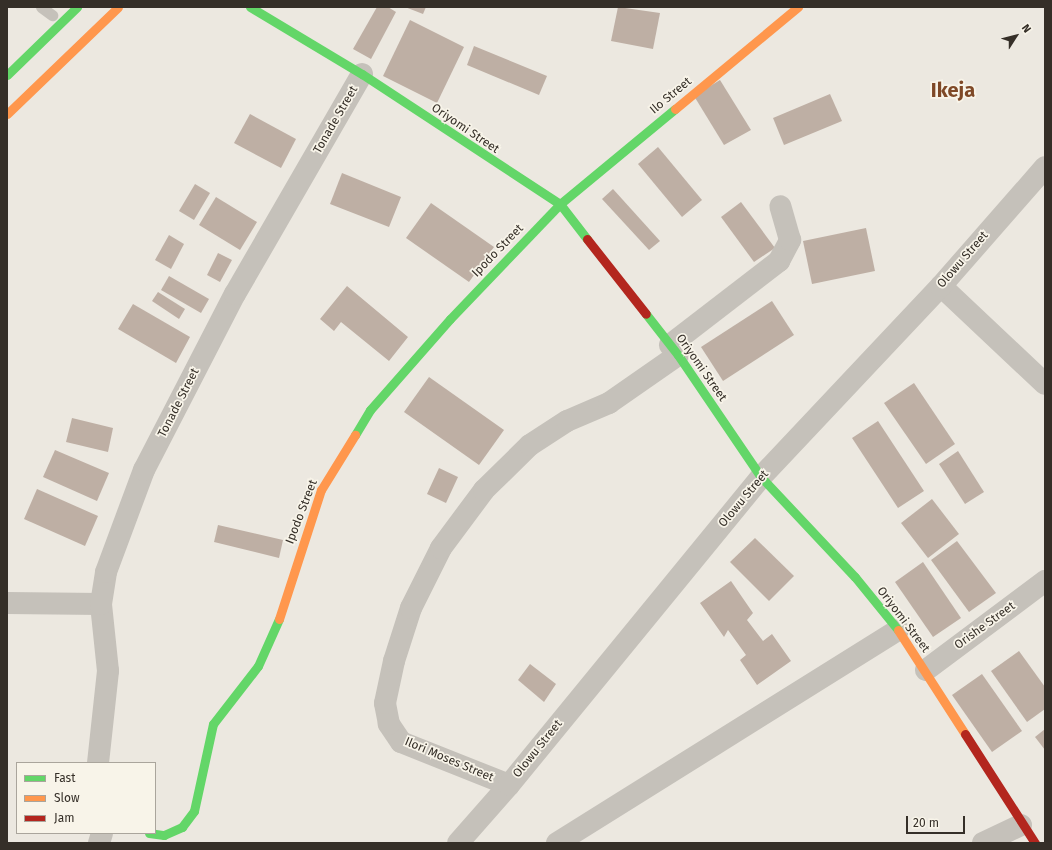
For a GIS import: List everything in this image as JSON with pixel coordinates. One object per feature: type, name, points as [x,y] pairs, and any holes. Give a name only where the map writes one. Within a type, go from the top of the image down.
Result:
[{"type":"street","points":[[7,74],[77,7]]},
{"type":"street","points":[[7,113],[118,7]]},
{"type":"street","name":"Oriyomi Street","points":[[250,7],[362,74],[560,204],[674,350],[761,476],[855,577],[898,630],[926,670],[1022,825],[1035,843]]},
{"type":"street","name":"Ilo Street","points":[[560,204],[798,7]]},
{"type":"street","points":[[7,74],[56,11]]},
{"type":"street","points":[[7,113],[72,36]]},
{"type":"street","name":"Tonade Street","points":[[98,762],[108,671],[101,604],[106,572],[144,470],[235,294],[362,74]]},
{"type":"street","name":"Olowu Street","points":[[458,843],[509,785],[761,476],[941,286],[1045,167]]},
{"type":"street","name":"Ipodo Street","points":[[156,834],[164,835],[182,827],[194,810],[213,724],[261,660],[273,636],[321,490],[370,410],[450,318],[560,204]]},
{"type":"street","name":"Ilori Moses Street","points":[[509,785],[402,742],[389,724],[385,703],[394,661],[411,608],[441,548],[484,490],[530,445],[567,421],[609,403],[779,261],[790,240],[780,206]]},
{"type":"street","points":[[941,286],[1045,384]]},
{"type":"street","name":"Orishe Street","points":[[926,670],[1045,581]]},
{"type":"street","points":[[7,603],[101,604]]},
{"type":"street","points":[[557,843],[898,630]]},
{"type":"street","points":[[983,843],[1022,825]]},
{"type":"lane","points":[[41,7],[56,11]]},
{"type":"building","points":[[377,7],[388,7],[396,12],[371,59],[353,49]]},
{"type":"building","points":[[405,7],[426,7],[423,14]]},
{"type":"building","points":[[618,7],[660,13],[653,49],[611,41]]},
{"type":"building","points":[[410,20],[464,47],[437,103],[383,76]]},
{"type":"building","points":[[474,46],[547,76],[539,95],[467,65]]},
{"type":"building","points":[[720,80],[751,130],[724,145],[694,96]]},
{"type":"building","points":[[830,94],[842,121],[784,145],[773,118]]},
{"type":"building","points":[[250,114],[296,139],[281,168],[234,143]]},
{"type":"building","points":[[658,147],[702,200],[682,217],[638,164]]},
{"type":"building","points":[[342,173],[401,197],[389,227],[330,204]]},
{"type":"building","points":[[195,184],[210,193],[194,220],[179,211]]},
{"type":"building","points":[[613,189],[660,241],[649,250],[602,199]]},
{"type":"building","points":[[216,197],[257,222],[240,250],[199,225]]},
{"type":"building","points":[[741,202],[775,248],[754,262],[721,217]]},
{"type":"building","points":[[431,203],[494,247],[469,282],[406,238]]},
{"type":"building","points":[[866,228],[875,271],[812,284],[803,241]]},
{"type":"building","points":[[169,235],[184,244],[171,269],[155,260]]},
{"type":"building","points":[[218,253],[232,260],[220,282],[207,275]]},
{"type":"building","points":[[169,276],[209,299],[201,313],[161,290]]},
{"type":"building","points":[[347,286],[408,337],[389,361],[341,322],[334,331],[320,319]]},
{"type":"building","points":[[158,292],[185,309],[179,319],[152,301]]},
{"type":"building","points":[[772,301],[794,335],[723,381],[701,347]]},
{"type":"building","points":[[133,304],[190,337],[176,363],[118,329]]},
{"type":"building","points":[[429,377],[504,430],[479,465],[404,412]]},
{"type":"building","points":[[914,383],[955,444],[926,464],[884,403]]},
{"type":"building","points":[[72,418],[113,428],[108,452],[66,442]]},
{"type":"building","points":[[878,421],[924,491],[898,508],[852,438]]},
{"type":"building","points":[[55,450],[109,473],[97,501],[43,477]]},
{"type":"building","points":[[958,451],[984,492],[965,504],[939,464]]},
{"type":"building","points":[[439,468],[458,477],[446,503],[427,494]]},
{"type":"building","points":[[37,489],[98,516],[85,546],[24,519]]},
{"type":"building","points":[[932,499],[959,534],[928,558],[901,523]]},
{"type":"building","points":[[218,525],[283,540],[279,558],[214,542]]},
{"type":"building","points":[[755,538],[794,576],[769,601],[730,562]]},
{"type":"building","points":[[957,541],[996,593],[969,612],[931,560]]},
{"type":"building","points":[[923,562],[961,618],[933,637],[895,582]]},
{"type":"building","points":[[731,581],[753,613],[747,620],[763,641],[772,634],[791,661],[757,685],[740,660],[746,655],[728,630],[724,637],[700,603]]},
{"type":"building","points":[[1019,651],[1045,687],[1045,709],[1027,722],[991,671]]},
{"type":"building","points":[[530,664],[556,684],[544,702],[518,680]]},
{"type":"building","points":[[982,674],[1022,731],[992,752],[952,695]]},
{"type":"building","points":[[1045,729],[1045,750],[1035,737]]},
{"type":"traffic: fast","points":[[7,75],[77,7]]},
{"type":"traffic: fast","points":[[250,7],[362,74],[560,204],[587,239]]},
{"type":"traffic: fast","points":[[355,435],[370,410],[450,319],[560,204],[675,109]]},
{"type":"traffic: fast","points":[[646,314],[678,355],[761,477],[855,577],[898,630]]},
{"type":"traffic: fast","points":[[156,834],[164,835],[182,827],[194,811],[213,724],[258,666],[279,619]]},
{"type":"traffic: slow","points":[[7,114],[118,7]]},
{"type":"traffic: slow","points":[[675,109],[798,7]]},
{"type":"traffic: slow","points":[[279,619],[321,490],[355,435]]},
{"type":"traffic: slow","points":[[898,630],[965,734]]},
{"type":"traffic: jam","points":[[587,239],[646,314]]},
{"type":"traffic: jam","points":[[965,734],[1035,843]]},
{"type":"district","name":"Ikeja","points":[[953,90]]}]
